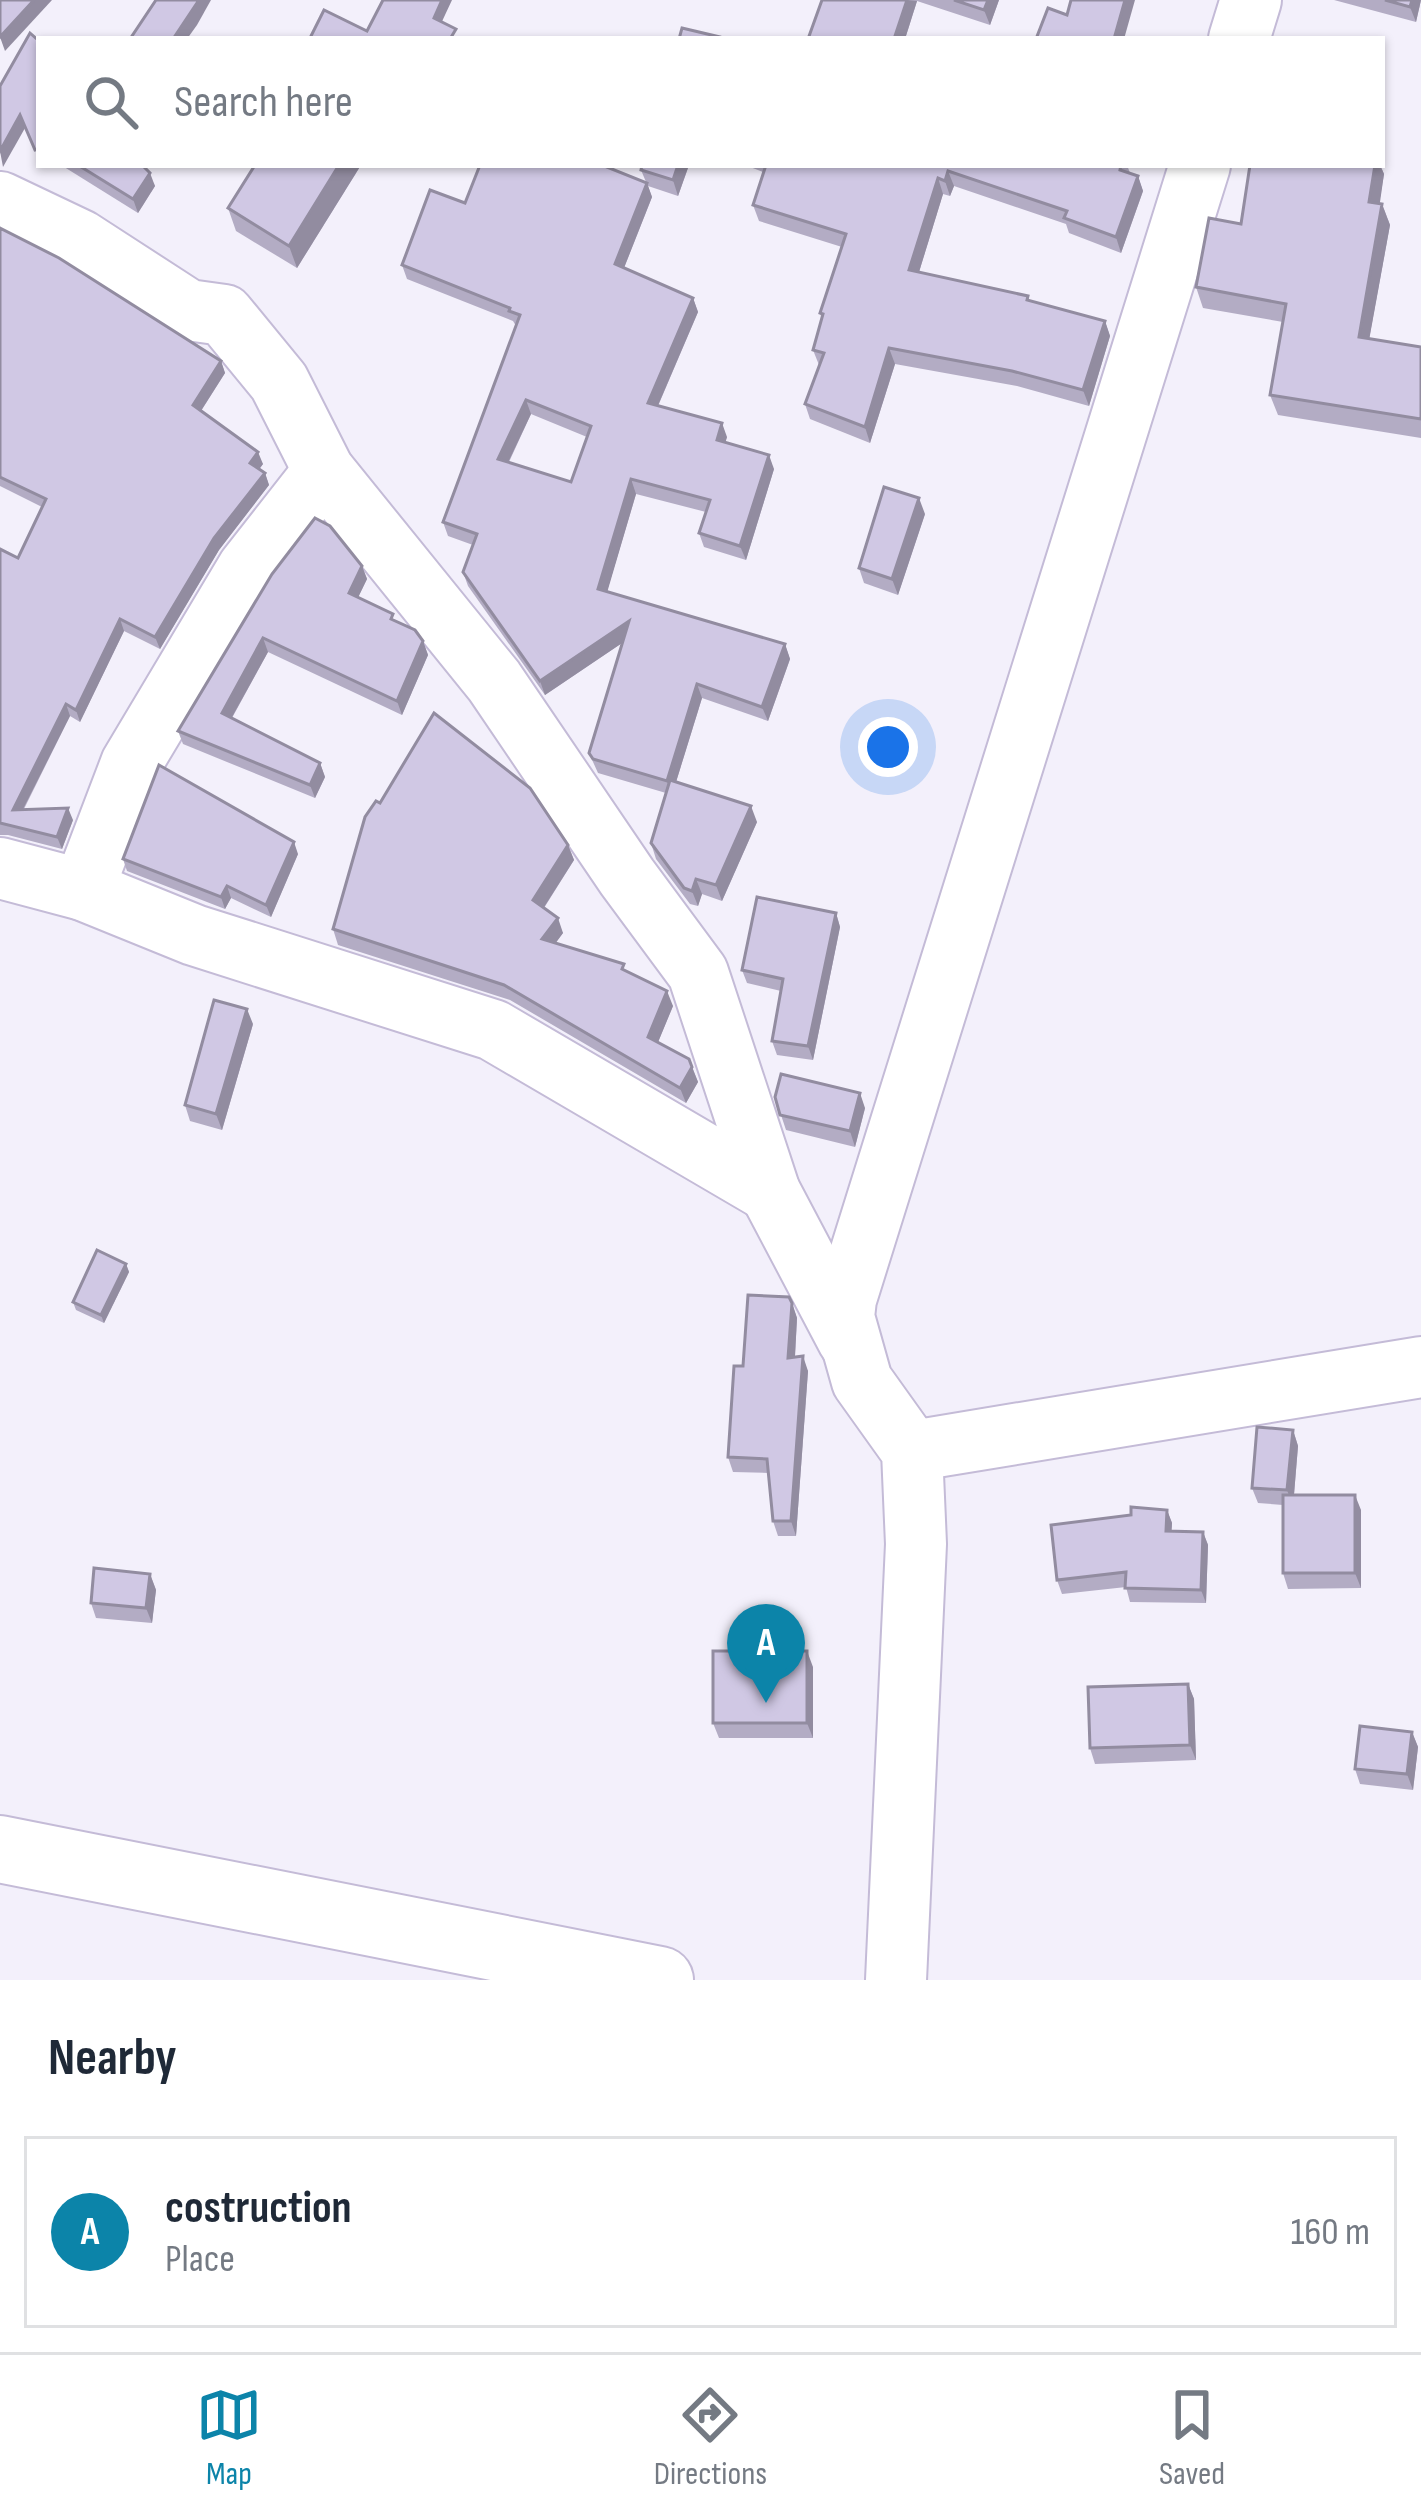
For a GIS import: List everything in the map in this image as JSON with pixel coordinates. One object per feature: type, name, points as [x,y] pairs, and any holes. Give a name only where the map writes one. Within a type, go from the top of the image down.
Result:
[{"type":"main road","points":[[0,1850],[660,1980]]},
{"type":"street","points":[[1240,36],[1251,0]]},
{"type":"street","points":[[896,1980],[916,1544],[912,1451],[862,1381],[844,1317],[846,1300],[1199,168]]},
{"type":"street","points":[[0,202],[80,240],[188,310],[224,315],[279,382],[324,471],[494,681],[698,973],[770,1192],[853,1349]]},
{"type":"street","points":[[82,890],[131,764],[248,568],[324,471]]},
{"type":"street","points":[[0,868],[82,890],[194,934],[493,1030],[770,1192]]},
{"type":"street","points":[[912,1451],[1421,1366]]},
{"type":"building","points":[[0,0],[34,0],[0,37]]},
{"type":"building","points":[[156,0],[199,0],[175,36],[132,36]]},
{"type":"building","points":[[383,0],[442,0],[434,18],[456,29],[452,36],[311,36],[324,10],[367,31]]},
{"type":"building","points":[[822,0],[907,0],[895,36],[809,36]]},
{"type":"building","points":[[954,0],[988,0],[984,10]]},
{"type":"building","points":[[1071,0],[1125,0],[1115,36],[1037,36],[1048,8],[1067,15]]},
{"type":"building","points":[[1385,0],[1412,0],[1410,7]]},
{"type":"building","points":[[682,28],[716,36],[680,36]]},
{"type":"building","points":[[30,33],[36,38],[36,150],[20,115],[0,151],[0,86]]},
{"type":"building","points":[[83,168],[145,168],[150,173],[133,199]]},
{"type":"building","points":[[253,168],[337,168],[289,246],[228,208]]},
{"type":"building","points":[[479,168],[610,168],[647,183],[615,264],[693,298],[648,403],[722,423],[717,440],[769,455],[740,546],[699,533],[710,500],[631,479],[598,589],[785,644],[762,707],[697,684],[667,781],[593,759],[589,753],[629,621],[540,681],[463,572],[477,534],[443,522],[520,315],[402,265],[430,190],[465,203]],"holes":[[[526,400],[591,426],[571,482],[498,459]]]},
{"type":"building","points":[[641,168],[677,168],[673,180]]},
{"type":"building","points":[[765,168],[1120,168],[1138,176],[1116,237],[1064,218],[1067,211],[948,171],[945,181],[938,178],[909,270],[1028,296],[1027,300],[1105,321],[1083,390],[889,348],[865,427],[805,404],[824,353],[813,350],[820,313],[846,234],[753,205]]},
{"type":"building","points":[[1250,168],[1375,168],[1369,202],[1382,204],[1359,337],[1421,347],[1421,419],[1270,395],[1286,304],[1196,287],[1209,218],[1241,224]]},
{"type":"building","points":[[0,228],[59,258],[221,361],[193,405],[258,452],[250,463],[265,473],[214,538],[155,637],[120,619],[76,710],[66,704],[13,810],[68,808],[57,837],[0,823],[0,549],[18,558],[46,499],[0,477]]},
{"type":"building","points":[[884,487],[919,498],[892,579],[859,568]]},
{"type":"building","points":[[315,518],[330,526],[362,566],[349,593],[393,614],[391,619],[415,630],[423,641],[397,701],[263,638],[222,713],[320,763],[310,785],[178,731],[272,574]]},
{"type":"building","points":[[434,713],[530,788],[568,845],[533,900],[558,918],[542,939],[624,964],[622,969],[667,991],[648,1037],[689,1059],[692,1067],[680,1088],[504,985],[333,929],[365,817],[376,801],[380,803]]},
{"type":"building","points":[[159,765],[294,842],[266,905],[227,886],[221,897],[123,859]]},
{"type":"building","points":[[670,780],[751,806],[716,885],[696,879],[692,891],[684,888],[651,843]]},
{"type":"building","points":[[757,897],[836,913],[808,1046],[772,1041],[783,979],[742,970]]},
{"type":"building","points":[[214,1000],[247,1009],[216,1114],[185,1105]]},
{"type":"building","points":[[781,1074],[860,1093],[850,1131],[780,1115],[775,1097]]},
{"type":"building","points":[[97,1250],[126,1264],[101,1315],[73,1302]]},
{"type":"building","points":[[748,1295],[789,1297],[788,1358],[803,1356],[791,1521],[773,1521],[767,1459],[728,1457],[734,1366],[743,1366]]},
{"type":"building","points":[[1257,1427],[1293,1430],[1287,1490],[1252,1488]]},
{"type":"building","points":[[1283,1495],[1355,1495],[1355,1573],[1283,1573]]},
{"type":"building","points":[[1131,1507],[1167,1510],[1166,1531],[1203,1532],[1201,1590],[1125,1588],[1126,1572],[1057,1580],[1051,1525],[1131,1515]]},
{"type":"building","points":[[94,1568],[150,1574],[146,1608],[91,1603]]},
{"type":"building","points":[[713,1651],[807,1651],[807,1723],[713,1723]]},
{"type":"building","points":[[1188,1684],[1190,1745],[1090,1748],[1088,1687]]},
{"type":"building","points":[[1360,1726],[1412,1732],[1407,1774],[1355,1769]]},
{"type":"place","name":"costruction","points":[[766,1703]]}]
